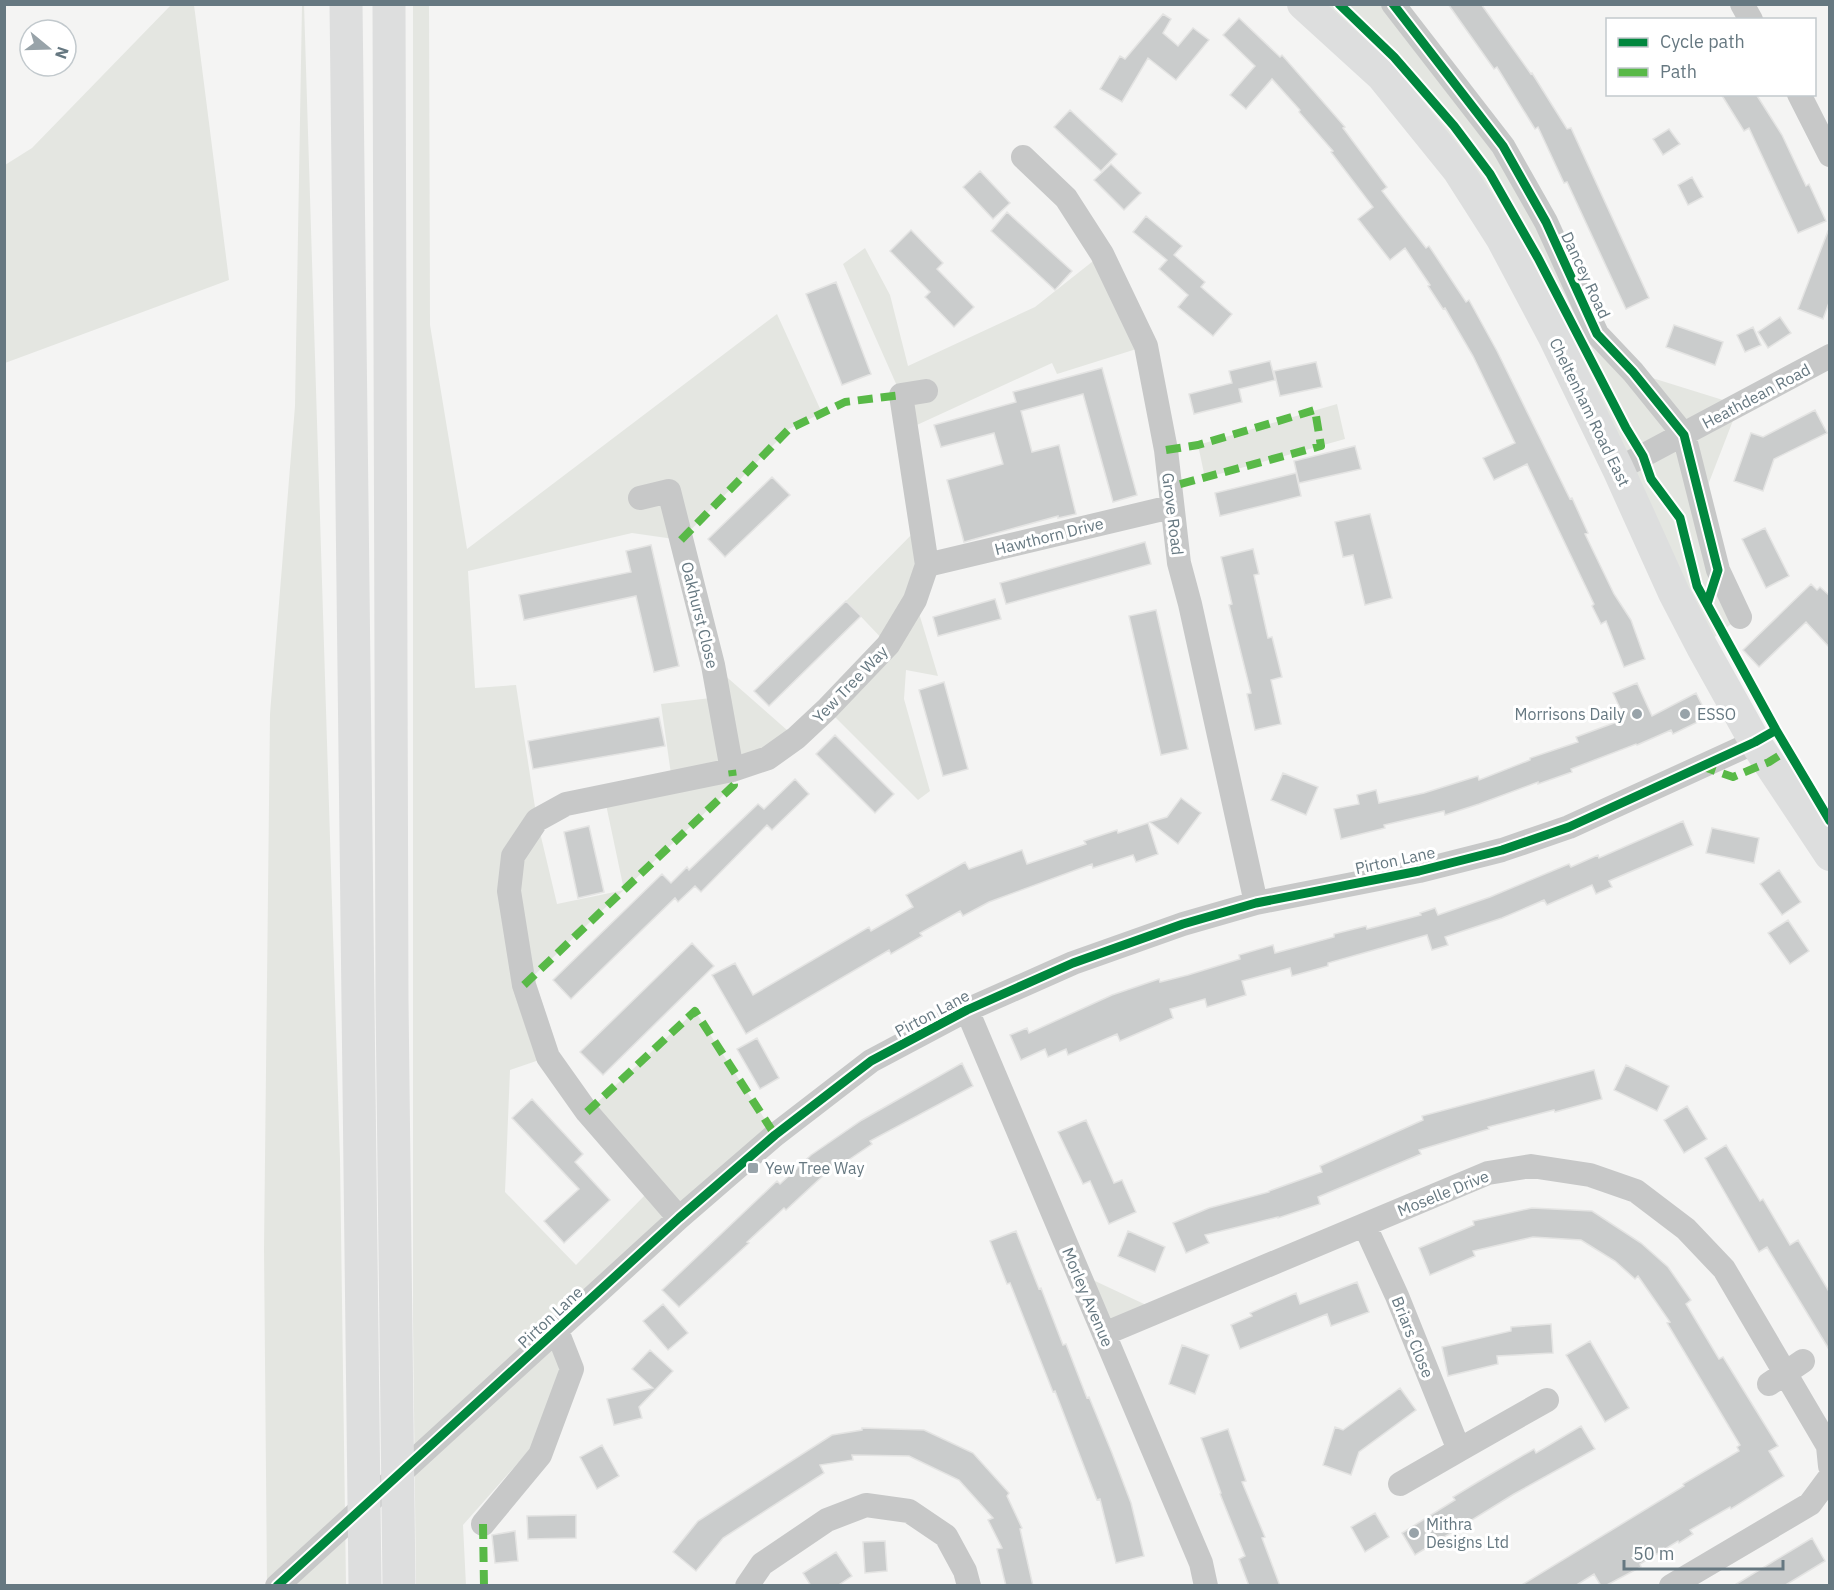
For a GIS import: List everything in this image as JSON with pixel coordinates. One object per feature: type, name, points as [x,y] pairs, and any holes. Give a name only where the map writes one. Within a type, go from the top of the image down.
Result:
[{"type":"highway","points":[[346,4],[365,1586]]},
{"type":"highway","points":[[389,4],[392,976],[399,1586]]},
{"type":"main road","name":"Cheltenham Road East","points":[[1303,4],[1382,76],[1458,170],[1502,239],[1554,337],[1618,469],[1674,593],[1755,742],[1830,855]]},
{"type":"street","name":"Dancey Road","points":[[1393,4],[1503,146],[1546,222],[1597,334],[1633,372],[1684,435],[1718,570],[1740,617]]},
{"type":"street","points":[[1742,4],[1750,18]]},
{"type":"street","points":[[1799,96],[1830,155]]},
{"type":"street","name":"Grove Road","points":[[1023,157],[1066,198],[1102,254],[1146,346],[1166,450],[1179,563],[1256,903]]},
{"type":"street","name":"Heathdean Road","points":[[1618,469],[1830,356]]},
{"type":"street","name":"Yew Tree Way","points":[[679,1218],[587,1112],[548,1057],[524,985],[509,891],[513,856],[537,820],[566,804],[732,770],[768,758],[796,738],[862,674],[888,645],[915,600],[927,565],[900,395],[926,391]]},
{"type":"street","name":"Oakhurst Close","points":[[639,498],[669,491],[713,665],[732,770]]},
{"type":"street","name":"Hawthorn Drive","points":[[927,565],[1171,507]]},
{"type":"street","name":"Pirton Lane","points":[[279,1583],[679,1218],[775,1135],[872,1061],[967,1010],[1073,963],[1183,924],[1256,903],[1419,871],[1502,850],[1569,827],[1755,742]]},
{"type":"street","name":"Morley Avenue","points":[[967,1010],[1202,1563],[1206,1586]]},
{"type":"street","name":"Moselle Drive","points":[[1104,1334],[1488,1173],[1531,1166],[1590,1175],[1636,1191],[1686,1229],[1724,1269],[1828,1446],[1830,1466]]},
{"type":"street","name":"Briars Close","points":[[1365,1226],[1397,1296],[1460,1450]]},
{"type":"street","name":"Pirton Lane","points":[[483,1524],[540,1455],[572,1369],[557,1331]]},
{"type":"street","points":[[1400,1484],[1547,1400]]},
{"type":"street","points":[[1671,1586],[1810,1504],[1830,1477]]},
{"type":"street","points":[[747,1586],[762,1564],[827,1520],[866,1505],[909,1511],[946,1536],[965,1571],[969,1586]]},
{"type":"shaded area","points":[[304,4],[340,1159],[346,1585],[267,1585],[264,1249],[270,714],[295,406],[302,5]]},
{"type":"shaded area","points":[[171,5],[194,5],[229,280],[5,363],[5,165],[32,148]]},
{"type":"shaded area","points":[[413,5],[429,5],[430,325],[467,549],[777,314],[822,413],[789,429],[681,540],[632,533],[468,571],[475,688],[516,685],[537,820],[557,904],[624,890],[524,985],[548,1057],[510,1070],[505,1192],[576,1265],[652,1188],[587,1112],[695,1011],[775,1135],[557,1331],[572,1369],[532,1447],[463,1525],[466,1586],[416,1585],[413,1320]]},
{"type":"shaded area","points":[[1303,5],[1386,5],[1503,146],[1633,372],[1739,405],[1701,503],[1740,617],[1702,647],[1502,239]]},
{"type":"shaded area","points":[[865,248],[890,295],[908,366],[1035,307],[1102,254],[1146,346],[1057,374],[1052,363],[906,430],[901,395],[843,264]]},
{"type":"shaded area","points":[[1337,404],[1345,439],[1205,478],[1198,445]]},
{"type":"shaded area","points":[[922,524],[915,600],[938,676],[906,670],[904,699],[930,791],[918,800],[827,709],[888,645],[846,601]]},
{"type":"shaded area","points":[[713,665],[796,738],[732,770],[734,785],[624,890],[604,795],[672,781],[661,704],[719,697]]},
{"type":"shaded area","points":[[1078,1273],[1159,1311],[1104,1334]]},
{"type":"building","points":[[1448,4],[1481,4],[1532,73],[1567,129],[1571,128],[1649,298],[1626,309],[1567,182],[1564,183],[1538,127],[1535,129],[1497,67],[1494,69]]},
{"type":"building","points":[[1163,14],[1171,19],[1163,33],[1178,46],[1193,28],[1209,40],[1176,80],[1148,58],[1122,102],[1100,89],[1120,56],[1125,59]]},
{"type":"building","points":[[1239,18],[1280,57],[1282,55],[1345,127],[1343,128],[1387,187],[1382,191],[1426,248],[1429,246],[1466,302],[1469,300],[1497,351],[1570,499],[1572,498],[1588,533],[1585,534],[1614,594],[1631,620],[1645,659],[1624,667],[1606,621],[1601,624],[1592,606],[1594,604],[1527,464],[1494,480],[1483,458],[1515,443],[1473,356],[1445,308],[1443,309],[1405,248],[1390,260],[1358,219],[1373,207],[1331,152],[1333,151],[1272,79],[1246,109],[1230,95],[1255,66],[1223,35]]},
{"type":"building","points":[[1722,96],[1757,96],[1782,135],[1806,186],[1809,184],[1826,221],[1798,233],[1749,128],[1744,131]]},
{"type":"building","points":[[1070,110],[1117,154],[1101,171],[1054,127]]},
{"type":"building","points":[[1669,129],[1680,144],[1663,155],[1653,139]]},
{"type":"building","points":[[1111,164],[1141,193],[1124,210],[1094,180]]},
{"type":"building","points":[[980,171],[1010,203],[993,219],[963,187]]},
{"type":"building","points":[[1692,177],[1703,197],[1688,205],[1678,185]]},
{"type":"building","points":[[1007,212],[1072,271],[1055,290],[991,231]]},
{"type":"building","points":[[1146,216],[1182,246],[1174,255],[1205,282],[1201,287],[1232,314],[1213,336],[1178,307],[1188,295],[1159,269],[1167,260],[1133,232]]},
{"type":"building","points":[[911,230],[943,263],[937,269],[974,307],[954,327],[925,297],[930,292],[890,251]]},
{"type":"building","points":[[1828,231],[1830,231],[1830,300],[1823,319],[1798,309]]},
{"type":"building","points":[[836,282],[871,374],[842,385],[806,294]]},
{"type":"building","points":[[1780,317],[1791,333],[1768,348],[1758,332]]},
{"type":"building","points":[[1674,325],[1723,342],[1715,365],[1666,347]]},
{"type":"building","points":[[1753,327],[1761,345],[1745,352],[1737,335]]},
{"type":"building","points":[[1270,361],[1275,380],[1239,389],[1242,402],[1194,414],[1189,394],[1232,383],[1229,371]]},
{"type":"building","points":[[1316,362],[1322,387],[1280,396],[1274,371]]},
{"type":"building","points":[[1102,368],[1137,495],[1113,502],[1083,394],[1021,411],[1032,452],[1059,445],[1076,514],[1058,518],[1058,516],[964,542],[947,480],[1003,464],[994,433],[941,447],[934,425],[1016,402],[1013,392]]},
{"type":"building","points":[[1815,410],[1827,433],[1774,459],[1763,491],[1734,481],[1751,433],[1763,437]]},
{"type":"building","points":[[1355,446],[1361,469],[1299,483],[1294,461]]},
{"type":"building","points":[[1296,473],[1301,496],[1220,516],[1215,493]]},
{"type":"building","points":[[772,477],[790,495],[725,557],[708,539]]},
{"type":"building","points":[[1370,514],[1392,598],[1365,605],[1353,555],[1343,557],[1335,522]]},
{"type":"building","points":[[1765,528],[1789,576],[1766,588],[1742,539]]},
{"type":"building","points":[[1145,542],[1151,564],[1006,604],[1000,583]]},
{"type":"building","points":[[651,545],[679,666],[654,672],[636,596],[524,620],[519,595],[631,572],[626,551]]},
{"type":"building","points":[[1253,549],[1259,574],[1254,575],[1268,638],[1272,637],[1282,677],[1271,680],[1281,724],[1255,730],[1247,694],[1251,693],[1229,605],[1232,604],[1221,557]]},
{"type":"building","points":[[1811,584],[1817,590],[1820,587],[1830,596],[1830,648],[1806,622],[1759,667],[1743,650]]},
{"type":"building","points":[[995,599],[1001,619],[938,636],[933,617]]},
{"type":"building","points":[[846,601],[861,616],[769,706],[754,691]]},
{"type":"building","points":[[1156,610],[1188,749],[1161,755],[1129,616]]},
{"type":"building","points":[[944,682],[968,769],[943,776],[919,690]]},
{"type":"building","points":[[1637,683],[1652,716],[1696,693],[1708,717],[1673,734],[1671,730],[1571,769],[1572,772],[1479,804],[1445,815],[1444,811],[1384,825],[1385,828],[1341,839],[1334,809],[1359,804],[1357,795],[1376,790],[1379,803],[1424,793],[1478,776],[1479,780],[1530,760],[1530,758],[1578,742],[1576,737],[1625,719],[1613,693]]},
{"type":"building","points":[[659,717],[665,746],[533,769],[528,741]]},
{"type":"building","points":[[835,735],[894,794],[875,813],[816,754]]},
{"type":"building","points":[[1283,773],[1318,787],[1306,815],[1271,800]]},
{"type":"building","points":[[795,779],[809,794],[772,830],[767,825],[701,892],[695,886],[678,902],[675,898],[571,999],[553,980],[662,874],[671,883],[687,867],[689,870],[758,804],[764,809]]},
{"type":"building","points":[[1181,798],[1201,813],[1178,844],[1150,822],[1167,817]]},
{"type":"building","points":[[1683,821],[1693,845],[1609,881],[1612,887],[1596,894],[1592,885],[1547,905],[1544,900],[1502,918],[1445,937],[1448,945],[1432,950],[1427,935],[1328,963],[1328,966],[1292,976],[1290,968],[1242,981],[1246,995],[1207,1007],[1205,999],[1170,1009],[1173,1018],[1120,1041],[1117,1034],[1068,1055],[1066,1049],[1048,1057],[1045,1049],[1021,1060],[1010,1035],[1027,1028],[1029,1033],[1112,995],[1159,979],[1160,982],[1240,959],[1239,955],[1273,945],[1275,953],[1334,937],[1334,934],[1366,926],[1367,929],[1421,915],[1420,913],[1435,908],[1438,915],[1490,897],[1569,864],[1571,867],[1598,855],[1599,858]]},
{"type":"building","points":[[1148,823],[1158,854],[1136,862],[1133,855],[1093,868],[1092,864],[989,902],[963,916],[960,911],[920,933],[922,936],[891,954],[889,950],[746,1034],[712,975],[735,963],[753,995],[869,927],[871,931],[913,907],[906,895],[965,862],[969,869],[1022,850],[1027,864],[1086,844],[1084,841]]},
{"type":"building","points":[[589,826],[604,892],[578,898],[564,832]]},
{"type":"building","points":[[1712,828],[1759,838],[1754,863],[1706,853]]},
{"type":"building","points":[[1779,870],[1801,902],[1782,915],[1760,884]]},
{"type":"building","points":[[1788,920],[1809,951],[1790,964],[1768,933]]},
{"type":"building","points":[[692,943],[714,966],[603,1075],[580,1052]]},
{"type":"building","points":[[757,1038],[779,1078],[760,1089],[737,1049]]},
{"type":"building","points":[[962,1063],[973,1086],[870,1141],[872,1144],[841,1165],[839,1161],[786,1210],[784,1208],[679,1307],[662,1290],[777,1181],[780,1184],[811,1155],[862,1120]]},
{"type":"building","points":[[1626,1065],[1669,1086],[1657,1111],[1614,1090]]},
{"type":"building","points":[[1594,1070],[1602,1099],[1488,1127],[1489,1129],[1419,1150],[1421,1154],[1318,1197],[1320,1204],[1278,1218],[1205,1235],[1209,1243],[1186,1253],[1173,1223],[1209,1208],[1269,1192],[1322,1172],[1320,1166],[1423,1120],[1422,1116]]},
{"type":"building","points":[[532,1099],[583,1154],[575,1162],[610,1200],[564,1243],[544,1221],[579,1189],[512,1118]]},
{"type":"building","points":[[1687,1106],[1707,1139],[1684,1153],[1664,1120]]},
{"type":"building","points":[[1086,1120],[1114,1183],[1122,1180],[1136,1212],[1109,1224],[1090,1181],[1083,1184],[1058,1132]]},
{"type":"building","points":[[1726,1145],[1760,1201],[1763,1199],[1790,1245],[1798,1240],[1830,1293],[1830,1351],[1767,1247],[1759,1252],[1705,1158]]},
{"type":"building","points":[[1532,1208],[1592,1211],[1641,1243],[1668,1267],[1691,1300],[1686,1304],[1719,1359],[1723,1357],[1778,1446],[1769,1451],[1784,1476],[1731,1509],[1730,1507],[1690,1530],[1693,1534],[1640,1564],[1641,1567],[1605,1586],[1601,1586],[1594,1574],[1575,1586],[1520,1586],[1739,1451],[1737,1447],[1740,1445],[1667,1323],[1670,1322],[1638,1276],[1635,1279],[1615,1261],[1581,1240],[1533,1237],[1473,1251],[1475,1256],[1430,1275],[1419,1248],[1474,1225],[1473,1221]]},
{"type":"building","points":[[1016,1231],[1063,1345],[1066,1344],[1112,1453],[1131,1503],[1144,1556],[1116,1563],[1100,1499],[1097,1500],[1055,1391],[1053,1392],[1010,1283],[1007,1284],[990,1241]]},
{"type":"building","points":[[1128,1231],[1165,1247],[1155,1272],[1118,1256]]},
{"type":"building","points":[[1357,1282],[1369,1312],[1331,1326],[1327,1314],[1240,1349],[1231,1325],[1252,1316],[1250,1313],[1296,1293],[1300,1304]]},
{"type":"building","points":[[663,1304],[688,1333],[668,1350],[643,1321]]},
{"type":"building","points":[[1551,1324],[1553,1353],[1497,1356],[1498,1364],[1448,1376],[1442,1347],[1511,1331],[1511,1327]]},
{"type":"building","points":[[1590,1341],[1629,1408],[1605,1422],[1566,1355]]},
{"type":"building","points":[[1182,1345],[1209,1355],[1195,1394],[1169,1384]]},
{"type":"building","points":[[650,1350],[673,1371],[639,1407],[642,1418],[614,1425],[607,1399],[653,1388],[632,1369]]},
{"type":"building","points":[[1400,1388],[1416,1410],[1359,1452],[1351,1475],[1323,1465],[1335,1427],[1343,1430]]},
{"type":"building","points":[[1581,1426],[1595,1449],[1514,1494],[1415,1555],[1402,1533],[1455,1500],[1453,1497],[1486,1477],[1534,1449],[1536,1453]]},
{"type":"building","points":[[862,1428],[924,1430],[973,1453],[1009,1493],[1007,1496],[1022,1528],[1020,1529],[1033,1586],[1006,1586],[997,1549],[1002,1548],[988,1520],[993,1518],[959,1480],[909,1456],[852,1455],[853,1460],[820,1465],[824,1473],[723,1538],[696,1571],[673,1552],[698,1521],[832,1435],[862,1430]]},
{"type":"building","points":[[1228,1429],[1246,1481],[1242,1482],[1265,1537],[1262,1538],[1280,1586],[1249,1586],[1239,1559],[1245,1556],[1201,1438]]},
{"type":"building","points":[[602,1445],[619,1476],[597,1489],[580,1457]]},
{"type":"building","points":[[1375,1513],[1389,1537],[1365,1552],[1351,1527]]},
{"type":"building","points":[[576,1515],[576,1538],[528,1539],[527,1516]]},
{"type":"building","points":[[515,1531],[518,1561],[495,1563],[492,1535]]},
{"type":"building","points":[[1812,1538],[1825,1561],[1784,1586],[1733,1586]]},
{"type":"building","points":[[885,1541],[887,1571],[865,1573],[863,1542]]},
{"type":"building","points":[[836,1552],[852,1576],[837,1586],[811,1586],[803,1573]]},
{"type":"marked path","points":[[681,540],[789,429],[845,402],[901,395]]},
{"type":"marked path","points":[[1166,450],[1198,445],[1315,410],[1321,446],[1169,487]]},
{"type":"marked path","points":[[1701,766],[1733,777],[1769,762],[1788,750]]},
{"type":"marked path","points":[[524,985],[734,785],[732,770]]},
{"type":"marked path","points":[[587,1112],[695,1011],[775,1135]]},
{"type":"marked path","points":[[483,1524],[484,1586]]},
{"type":"cycle path","points":[[1339,4],[1394,57],[1454,126],[1490,174],[1538,258],[1626,428],[1643,456],[1651,479],[1680,518],[1697,586],[1776,730],[1830,821]]},
{"type":"cycle path","points":[[1393,4],[1503,146],[1546,222],[1597,334],[1633,372],[1684,435],[1718,570],[1707,604]]},
{"type":"cycle path","points":[[277,1586],[679,1218],[775,1135],[871,1061],[967,1010],[1073,963],[1183,924],[1256,903],[1419,871],[1502,850],[1569,827],[1755,742],[1776,730]]},
{"type":"place","name":"Morrisons Daily","points":[[1637,714]]},
{"type":"place","name":"ESSO","points":[[1685,714]]},
{"type":"place","name":"Yew Tree Way","points":[[753,1168]]},
{"type":"place","name":"Mithra Designs Ltd","points":[[1414,1533]]}]
